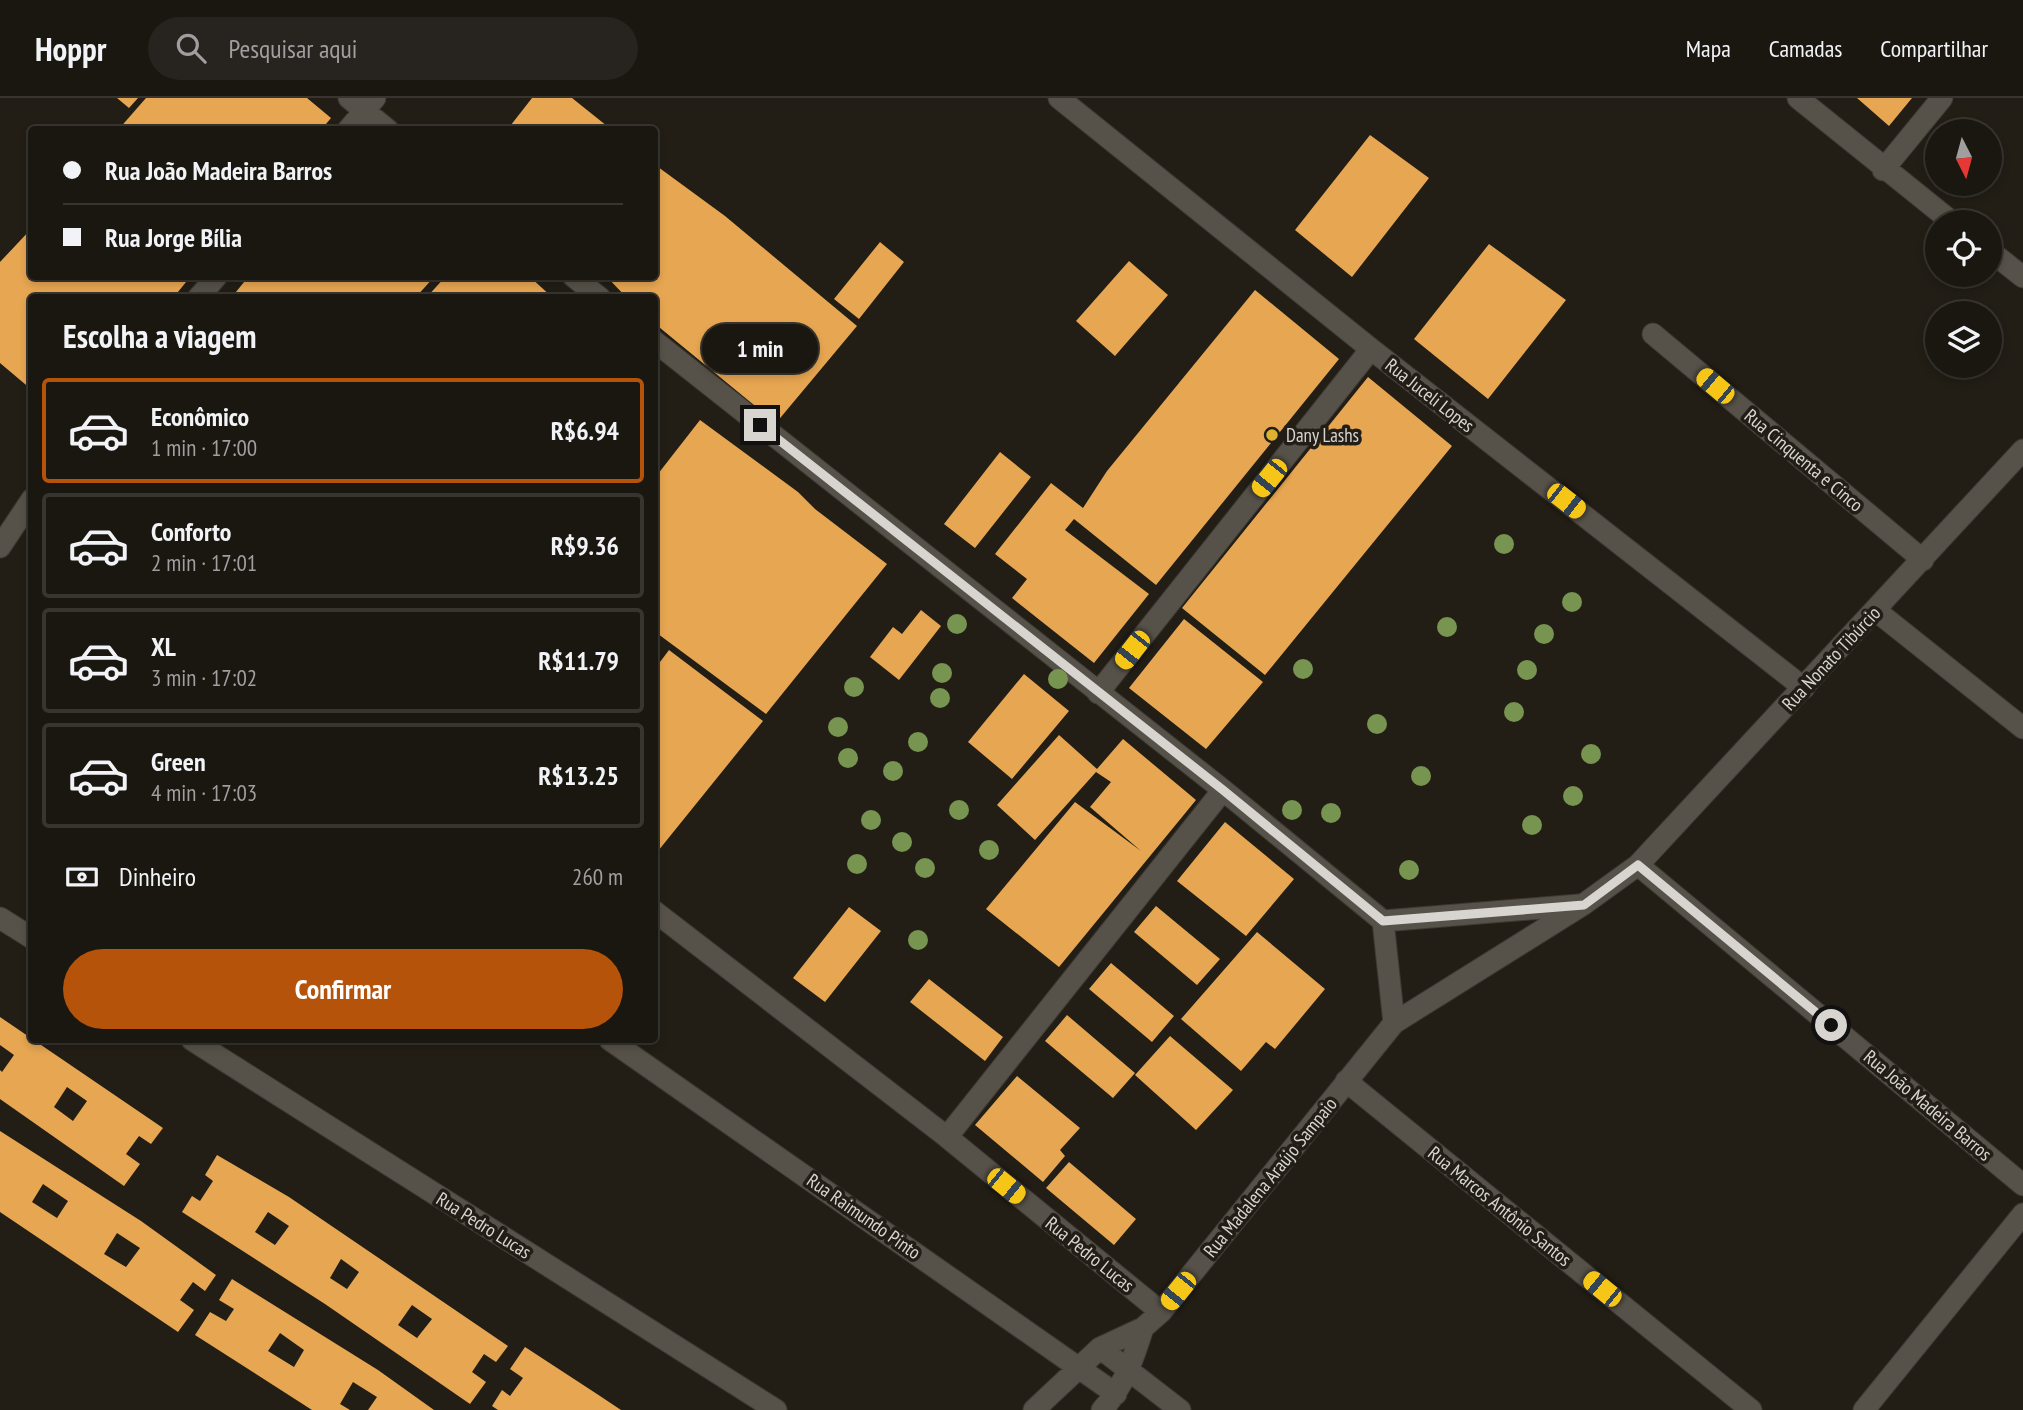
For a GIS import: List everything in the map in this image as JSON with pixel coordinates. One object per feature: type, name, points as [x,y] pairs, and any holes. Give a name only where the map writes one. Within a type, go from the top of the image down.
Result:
[{"type":"street","name":"Rua Juceli Lopes","points":[[1059,98],[1371,349],[1804,688]]},
{"type":"street","points":[[1798,98],[1883,170],[1936,210]]},
{"type":"street","points":[[1883,170],[1942,98]]},
{"type":"street","points":[[350,126],[363,102],[384,126]]},
{"type":"street","points":[[2002,260],[2023,277]]},
{"type":"street","points":[[201,294],[214,280]]},
{"type":"street","points":[[578,280],[595,294]]},
{"type":"street","name":"Rua Cinquenta e Cinco","points":[[1653,334],[1923,560]]},
{"type":"street","points":[[658,344],[1223,790],[1383,921],[1584,905]]},
{"type":"street","points":[[1098,693],[1371,349]]},
{"type":"street","name":"Rua Nonato Tibúrcio","points":[[1638,865],[2023,450]]},
{"type":"street","points":[[0,547],[28,505]]},
{"type":"street","points":[[1875,610],[2023,728]]},
{"type":"street","points":[[947,1137],[1223,790]]},
{"type":"street","name":"Rua Madalena Araújo Sampaio","points":[[1034,1410],[1101,1348],[1143,1328],[1161,1312],[1394,1023],[1584,905],[1638,865]]},
{"type":"street","name":"Rua João Madeira Barros","points":[[1638,865],[2023,1185]]},
{"type":"street","name":"Rua Pedro Lucas","points":[[658,914],[947,1137],[1161,1312]]},
{"type":"street","points":[[0,918],[28,936]]},
{"type":"street","points":[[1383,921],[1394,1023]]},
{"type":"street","name":"Rua Pedro Lucas","points":[[197,1043],[776,1410]]},
{"type":"street","name":"Rua Raimundo Pinto","points":[[614,1043],[1116,1394]]},
{"type":"street","name":"Rua Marcos Antônio Santos","points":[[1346,1081],[1751,1410]]},
{"type":"street","points":[[1864,1410],[2023,1214]]},
{"type":"street","points":[[1102,1410],[1116,1394],[1130,1370],[1143,1328]]},
{"type":"street","points":[[1101,1348],[1180,1410]]},
{"type":"building","points":[[117,98],[138,98],[129,108]]},
{"type":"building","points":[[146,98],[307,98],[331,118],[324,126],[122,126]]},
{"type":"building","points":[[532,98],[572,98],[607,126],[510,126]]},
{"type":"building","points":[[1857,98],[1912,98],[1889,126]]},
{"type":"building","points":[[1370,135],[1429,178],[1352,277],[1295,230]]},
{"type":"building","points":[[658,167],[725,216],[857,326],[776,423],[658,326],[658,294],[623,294],[610,280],[658,280]]},
{"type":"building","points":[[28,232],[28,280],[188,280],[176,294],[28,294],[28,387],[0,363],[0,262]]},
{"type":"building","points":[[880,242],[904,262],[859,319],[834,299]]},
{"type":"building","points":[[1489,244],[1566,300],[1488,399],[1414,339]]},
{"type":"building","points":[[1129,261],[1168,295],[1115,356],[1076,321]]},
{"type":"building","points":[[246,280],[431,280],[419,294],[234,294]]},
{"type":"building","points":[[442,280],[533,280],[549,294],[430,294]]},
{"type":"building","points":[[1255,290],[1339,359],[1156,585],[1074,519],[1065,530],[1149,594],[1094,663],[1012,598],[1027,579],[995,554],[1051,483],[1083,508],[1107,471]]},
{"type":"building","points":[[1368,377],[1452,446],[1265,675],[1182,608]]},
{"type":"building","points":[[700,420],[798,492],[815,509],[887,564],[766,714],[658,634],[658,474]]},
{"type":"building","points":[[1000,452],[1031,477],[975,548],[944,524]]},
{"type":"building","points":[[921,610],[941,626],[899,680],[870,657],[893,627],[902,634]]},
{"type":"building","points":[[1184,619],[1263,682],[1206,749],[1129,688]]},
{"type":"building","points":[[669,650],[763,721],[658,851],[658,665]]},
{"type":"building","points":[[1024,674],[1069,711],[1012,779],[968,742]]},
{"type":"building","points":[[1059,735],[1097,769],[1123,739],[1196,800],[1059,967],[986,909],[1075,802],[1141,851],[1090,807],[1111,782],[1096,772],[1035,840],[997,805]]},
{"type":"building","points":[[1225,822],[1294,879],[1246,936],[1177,881]]},
{"type":"building","points":[[1156,906],[1220,959],[1197,985],[1134,932]]},
{"type":"building","points":[[849,907],[881,931],[825,1002],[793,978]]},
{"type":"building","points":[[1257,932],[1325,989],[1275,1049],[1266,1042],[1241,1071],[1181,1019]]},
{"type":"building","points":[[1111,963],[1174,1016],[1152,1042],[1089,989]]},
{"type":"building","points":[[929,979],[1003,1037],[985,1061],[910,1002]]},
{"type":"building","points":[[1067,1015],[1135,1073],[1113,1098],[1045,1041]]},
{"type":"building","points":[[0,1017],[28,1036],[28,1043],[38,1043],[163,1128],[151,1144],[139,1136],[126,1154],[140,1164],[124,1186],[0,1099],[0,1070],[2,1072],[14,1055],[0,1045]],"holes":[[[67,1087],[87,1101],[73,1121],[54,1107]]]},
{"type":"building","points":[[1170,1036],[1233,1090],[1196,1130],[1135,1075]]},
{"type":"building","points":[[1017,1076],[1080,1128],[1060,1150],[1065,1156],[1043,1182],[975,1125]]},
{"type":"building","points":[[0,1131],[141,1221],[216,1275],[205,1291],[193,1282],[180,1300],[194,1310],[178,1332],[0,1212]],"holes":[[[43,1184],[68,1201],[57,1218],[32,1202]],[[117,1233],[140,1248],[126,1267],[104,1254]]]},
{"type":"building","points":[[217,1155],[289,1197],[508,1346],[496,1362],[484,1354],[472,1372],[486,1382],[470,1404],[325,1304],[182,1212],[192,1196],[200,1201],[213,1181],[205,1175]],"holes":[[[268,1212],[289,1226],[275,1245],[255,1232]],[[341,1259],[359,1272],[347,1289],[330,1278]],[[412,1305],[432,1319],[417,1338],[398,1325]]]},
{"type":"building","points":[[1069,1162],[1136,1219],[1114,1245],[1046,1188]]},
{"type":"building","points":[[232,1279],[378,1370],[434,1410],[368,1410],[377,1397],[353,1382],[340,1404],[350,1410],[312,1410],[195,1335],[210,1312],[226,1321],[234,1309],[219,1300]],"holes":[[[280,1333],[304,1350],[294,1367],[268,1351]]]},
{"type":"building","points":[[525,1347],[621,1410],[498,1410],[492,1406],[502,1390],[510,1396],[523,1378],[510,1369]]},
{"type":"place","name":"Dany Lashs","points":[[1272,435]]},
{"type":"route","points":[[760,425],[1223,790],[1383,921],[1584,905],[1638,865],[1831,1025]]}]
